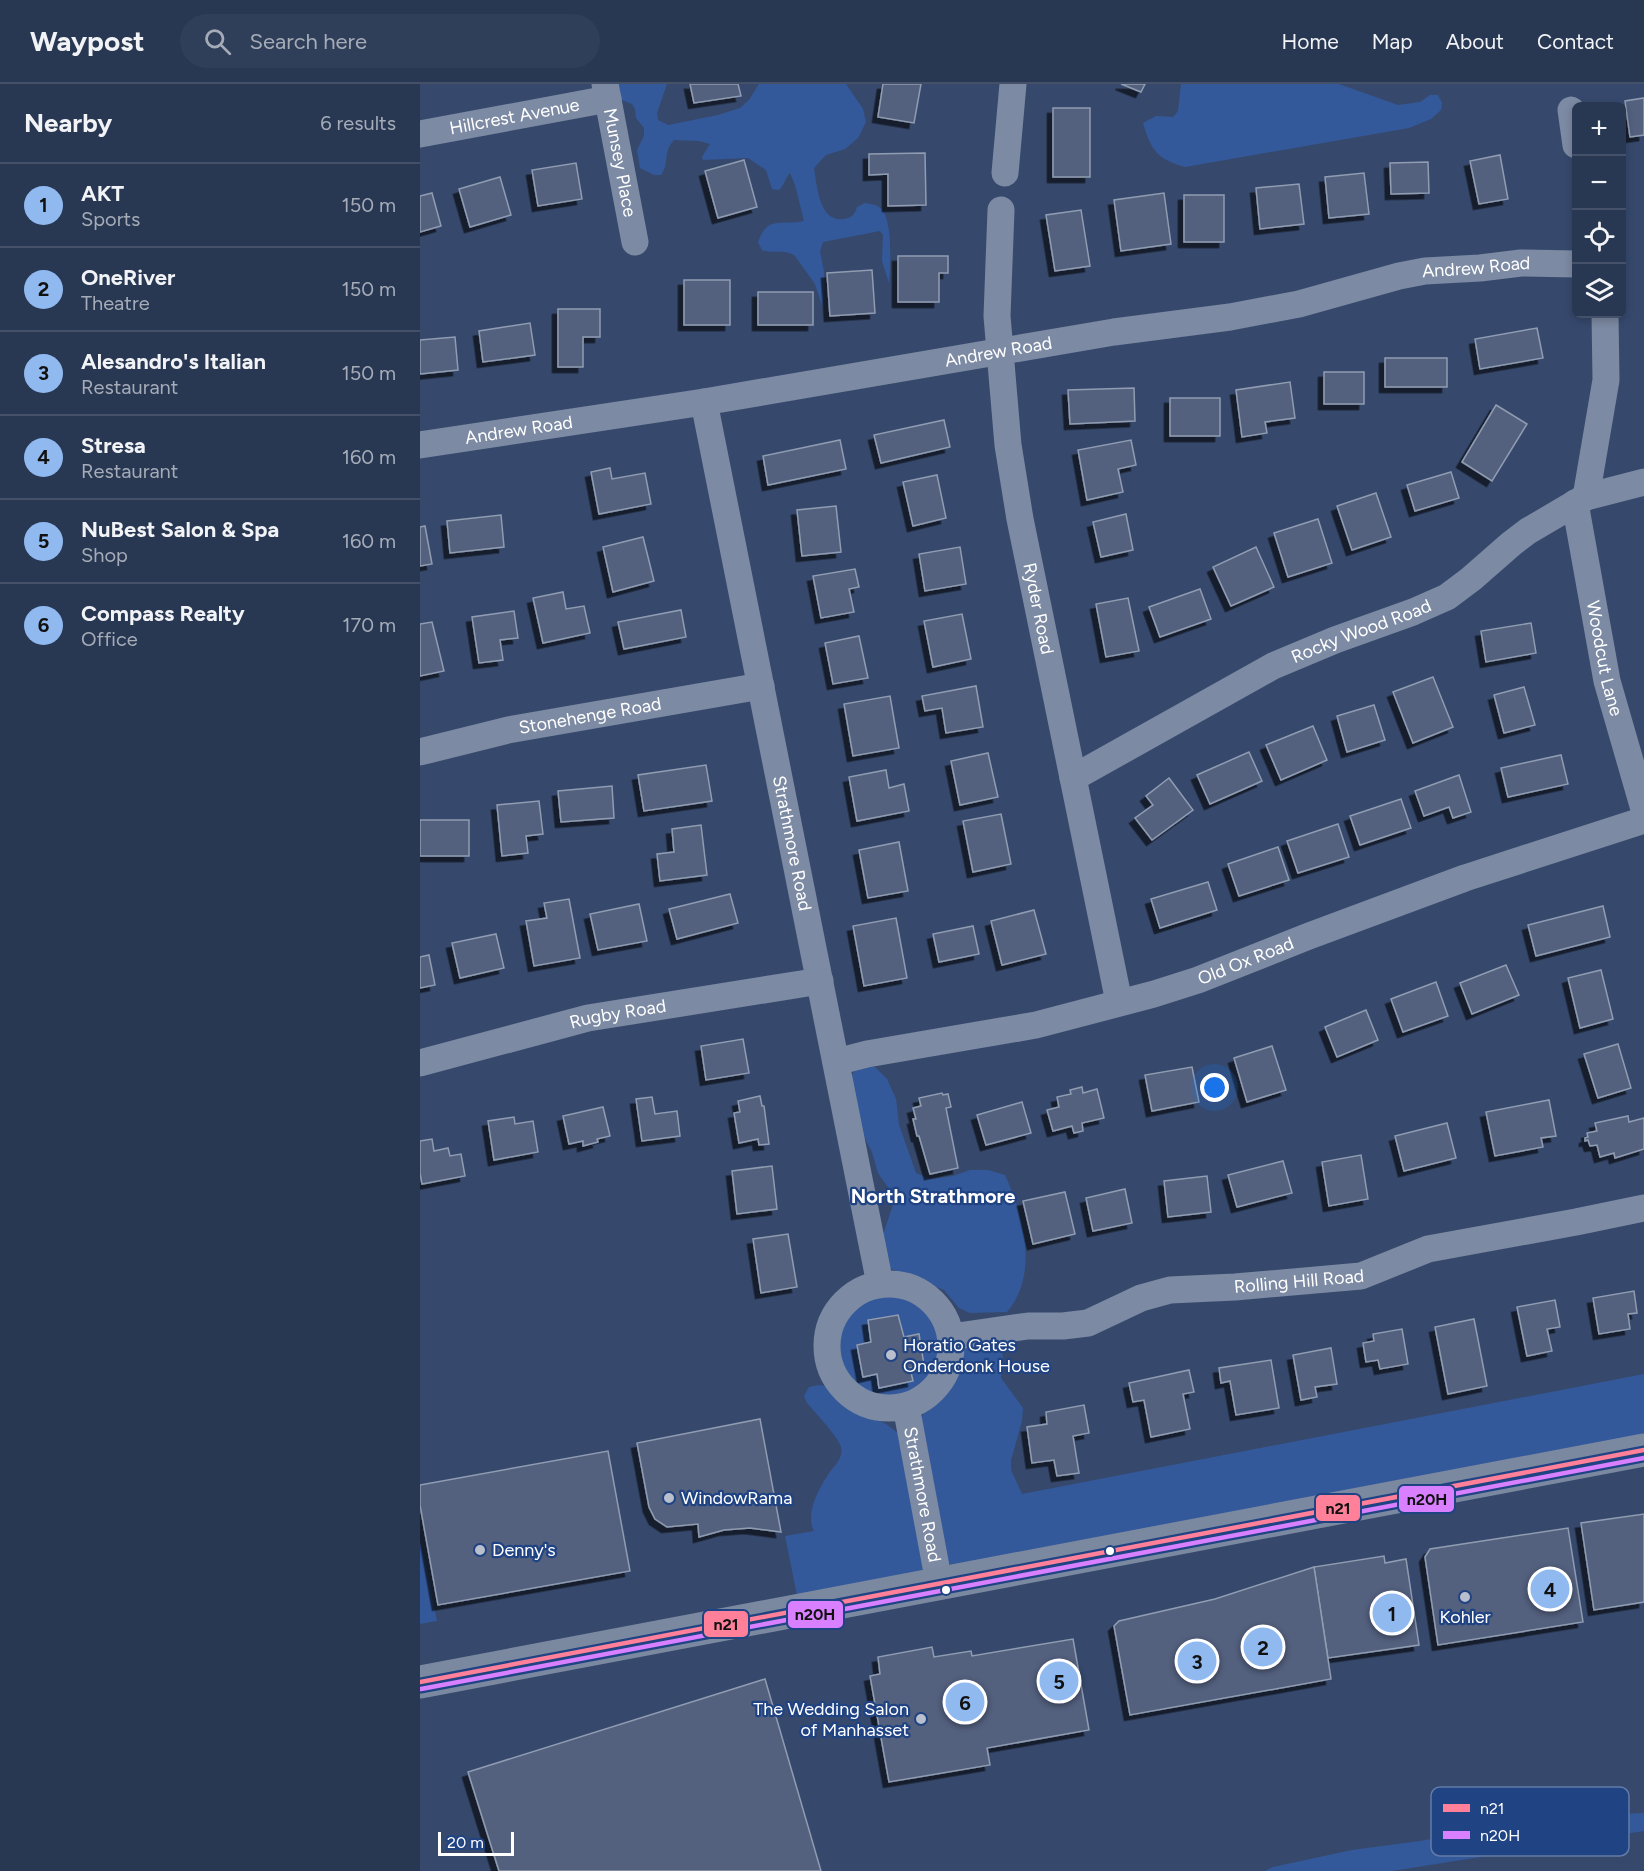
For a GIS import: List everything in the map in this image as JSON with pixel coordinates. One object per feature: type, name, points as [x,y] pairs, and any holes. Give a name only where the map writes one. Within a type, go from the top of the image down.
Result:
[{"type":"main road","points":[[420,1682],[661,1636],[702,1617],[745,1610],[800,1610],[1644,1450]]},
{"type":"street","points":[[1005,173],[1013,84]]},
{"type":"street","name":"Hillcrest Avenue","points":[[420,134],[607,92]]},
{"type":"street","name":"Munsey Place","points":[[607,92],[635,242]]},
{"type":"street","points":[[1571,110],[1572,117]]},
{"type":"street","name":"Ryder Road","points":[[1001,210],[998,316],[1008,445],[1020,519],[1119,1002]]},
{"type":"street","name":"Andrew Road","points":[[420,445],[704,402],[1114,332],[1230,317],[1299,304],[1425,271],[1521,263],[1572,264]]},
{"type":"street","name":"Woodcut Lane","points":[[1605,318],[1606,380],[1581,500],[1607,681],[1644,809]]},
{"type":"street","name":"Strathmore Road","points":[[704,402],[880,1284]]},
{"type":"street","name":"Rocky Wood Road","points":[[1073,778],[1273,666],[1447,597],[1527,531],[1581,500],[1644,482]]},
{"type":"street","name":"Stonehenge Road","points":[[420,752],[508,730],[761,686]]},
{"type":"street","name":"Old Ox Road","points":[[836,1062],[867,1054],[1036,1025],[1154,994],[1198,980],[1465,878],[1644,820]]},
{"type":"street","name":"Rugby Road","points":[[420,1063],[588,1017],[820,981]]},
{"type":"street","name":"Rolling Hill Road","points":[[951,1337],[1028,1326],[1088,1323],[1141,1298],[1170,1290],[1360,1276],[1428,1249],[1644,1208]]},
{"type":"street","points":[[880,1284],[900,1284],[919,1291],[934,1302],[945,1318],[951,1337],[951,1355],[946,1372],[937,1387],[923,1399],[906,1406],[886,1408],[866,1404],[848,1394],[835,1378],[828,1359],[827,1339],[832,1319],[844,1302],[861,1290],[880,1284]]},
{"type":"street","name":"Strathmore Road","points":[[906,1406],[939,1583]]},
{"type":"shaded area","points":[[598,84],[667,84],[657,113],[658,120],[668,125],[740,108],[749,100],[759,84],[846,84],[863,109],[866,122],[858,138],[845,149],[826,155],[814,168],[818,193],[824,209],[836,219],[849,218],[857,207],[865,203],[877,206],[884,212],[890,243],[889,283],[882,261],[883,235],[880,231],[823,242],[820,251],[824,272],[824,311],[815,284],[795,256],[762,250],[758,242],[770,225],[804,221],[790,173],[779,190],[772,189],[766,170],[748,158],[703,160],[702,157],[710,144],[674,140],[668,149],[664,171],[661,175],[654,175],[640,168],[637,150],[644,136],[644,128],[636,118],[632,104],[605,94]]},
{"type":"shaded area","points":[[1181,84],[1339,84],[1398,105],[1420,102],[1430,95],[1438,95],[1442,103],[1441,110],[1431,119],[1409,128],[1185,167],[1168,161],[1156,152],[1143,123],[1156,116],[1173,117],[1178,111]]},
{"type":"shaded area","points":[[865,1067],[875,1067],[887,1079],[896,1099],[899,1125],[916,1173],[931,1179],[953,1176],[970,1170],[988,1170],[1005,1175],[1018,1208],[1025,1245],[1023,1281],[1017,1297],[1007,1312],[970,1313],[959,1308],[944,1290],[891,1269],[882,1254],[882,1238],[893,1205],[892,1193],[878,1173],[872,1152],[857,1123],[849,1083],[854,1071]]},
{"type":"shaded area","points":[[889,1284],[913,1289],[924,1294],[933,1302],[941,1311],[946,1322],[951,1346],[946,1370],[941,1381],[933,1390],[924,1398],[913,1403],[889,1408],[865,1403],[854,1398],[845,1390],[837,1381],[832,1370],[827,1346],[832,1322],[837,1311],[845,1302],[854,1294],[865,1289]]},
{"type":"shaded area","points":[[992,1340],[1002,1352],[1001,1378],[1023,1408],[1022,1421],[1011,1460],[1011,1470],[1022,1494],[1644,1374],[1644,1450],[800,1610],[785,1536],[814,1531],[811,1517],[814,1502],[824,1481],[840,1459],[842,1451],[836,1438],[807,1403],[804,1396],[809,1387],[819,1385],[831,1387],[858,1411],[886,1424],[903,1437],[914,1432],[928,1405],[945,1383],[963,1350],[972,1343]]},
{"type":"shaded area","points":[[420,1538],[437,1621],[420,1624]]},
{"type":"shaded area","points":[[1644,1813],[1644,1831],[1629,1833],[1629,1814]]},
{"type":"shaded area","points":[[1431,1839],[1431,1856],[1486,1856],[1392,1871],[1265,1871],[1273,1867],[1352,1850]]},
{"type":"building","points":[[690,84],[738,84],[741,96],[694,103]]},
{"type":"building","points":[[883,84],[921,84],[914,123],[878,117]]},
{"type":"building","points":[[1121,84],[1145,84],[1141,92]]},
{"type":"building","points":[[1644,98],[1644,135],[1630,137],[1625,101]]},
{"type":"building","points":[[1053,108],[1090,108],[1090,177],[1053,177]]},
{"type":"building","points":[[925,153],[926,205],[888,206],[888,174],[869,175],[869,154]]},
{"type":"building","points":[[1500,155],[1508,199],[1479,204],[1470,161]]},
{"type":"building","points":[[744,160],[757,207],[718,218],[705,171]]},
{"type":"building","points":[[1428,162],[1429,193],[1391,194],[1390,163]]},
{"type":"building","points":[[576,163],[582,199],[538,206],[532,170]]},
{"type":"building","points":[[1364,173],[1369,214],[1329,218],[1325,177]]},
{"type":"building","points":[[500,177],[511,215],[470,227],[459,189]]},
{"type":"building","points":[[1299,184],[1304,224],[1260,229],[1256,188]]},
{"type":"building","points":[[432,193],[441,226],[420,232],[420,196]]},
{"type":"building","points":[[1164,193],[1171,244],[1121,251],[1114,200]]},
{"type":"building","points":[[1184,195],[1224,195],[1224,242],[1184,242]]},
{"type":"building","points":[[1081,210],[1090,266],[1055,271],[1046,215]]},
{"type":"building","points":[[898,256],[948,256],[948,273],[939,273],[939,302],[898,302]]},
{"type":"building","points":[[872,270],[875,313],[830,316],[827,273]]},
{"type":"building","points":[[684,280],[730,280],[730,325],[684,325]]},
{"type":"building","points":[[758,292],[813,292],[813,325],[758,325]]},
{"type":"building","points":[[558,309],[600,309],[600,337],[583,337],[583,367],[558,367]]},
{"type":"building","points":[[530,323],[535,355],[483,362],[479,331]]},
{"type":"building","points":[[1537,328],[1543,358],[1480,369],[1475,339]]},
{"type":"building","points":[[455,337],[458,370],[420,374],[420,340]]},
{"type":"building","points":[[1385,358],[1447,358],[1447,387],[1385,387]]},
{"type":"building","points":[[1324,372],[1364,372],[1364,404],[1324,404]]},
{"type":"building","points":[[1290,382],[1295,418],[1265,422],[1267,433],[1242,437],[1236,390]]},
{"type":"building","points":[[1134,388],[1135,421],[1070,424],[1068,390]]},
{"type":"building","points":[[1170,398],[1220,398],[1220,436],[1170,436]]},
{"type":"building","points":[[1496,405],[1527,424],[1492,481],[1462,462]]},
{"type":"building","points":[[944,420],[950,447],[881,463],[874,435]]},
{"type":"building","points":[[840,440],[846,469],[768,485],[763,456]]},
{"type":"building","points":[[1131,440],[1136,465],[1118,469],[1123,492],[1087,500],[1078,450]]},
{"type":"building","points":[[610,468],[612,479],[645,473],[651,504],[599,514],[591,472]]},
{"type":"building","points":[[1451,472],[1459,498],[1415,511],[1407,485]]},
{"type":"building","points":[[937,475],[946,518],[913,526],[903,482]]},
{"type":"building","points":[[1376,493],[1391,537],[1352,550],[1337,506]]},
{"type":"building","points":[[836,506],[841,552],[802,556],[797,510]]},
{"type":"building","points":[[1126,514],[1133,550],[1101,557],[1093,522]]},
{"type":"building","points":[[501,515],[504,547],[450,553],[447,521]]},
{"type":"building","points":[[1318,519],[1332,563],[1288,577],[1274,533]]},
{"type":"building","points":[[425,526],[432,564],[420,566],[420,527]]},
{"type":"building","points":[[643,537],[654,581],[613,592],[603,547]]},
{"type":"building","points":[[960,547],[966,584],[925,591],[919,554]]},
{"type":"building","points":[[1256,547],[1274,587],[1231,606],[1213,567]]},
{"type":"building","points":[[855,569],[859,587],[849,589],[854,612],[821,618],[813,576]]},
{"type":"building","points":[[1200,589],[1211,619],[1160,637],[1149,607]]},
{"type":"building","points":[[563,592],[566,609],[584,606],[590,633],[543,643],[533,598]]},
{"type":"building","points":[[1128,598],[1139,651],[1106,657],[1096,604]]},
{"type":"building","points":[[681,610],[686,637],[624,649],[618,622]]},
{"type":"building","points":[[514,611],[518,638],[500,640],[503,660],[479,663],[472,617]]},
{"type":"building","points":[[962,614],[971,659],[933,667],[924,621]]},
{"type":"building","points":[[432,622],[444,671],[420,676],[420,624]]},
{"type":"building","points":[[1531,623],[1536,653],[1486,662],[1481,631]]},
{"type":"building","points":[[859,636],[868,678],[833,684],[825,643]]},
{"type":"building","points":[[1433,677],[1453,727],[1413,743],[1393,692]]},
{"type":"building","points":[[976,686],[983,727],[946,733],[942,708],[925,711],[922,696]]},
{"type":"building","points":[[1524,687],[1535,725],[1504,733],[1494,695]]},
{"type":"building","points":[[890,696],[899,748],[853,756],[844,704]]},
{"type":"building","points":[[1374,705],[1385,740],[1347,752],[1337,716]]},
{"type":"building","points":[[1313,726],[1327,760],[1281,780],[1266,745]]},
{"type":"building","points":[[1249,752],[1262,781],[1210,804],[1197,775]]},
{"type":"building","points":[[988,753],[998,797],[960,805],[951,761]]},
{"type":"building","points":[[1561,755],[1568,784],[1508,797],[1501,768]]},
{"type":"building","points":[[706,765],[712,801],[644,811],[638,775]]},
{"type":"building","points":[[886,770],[889,788],[904,784],[909,811],[857,821],[849,777]]},
{"type":"building","points":[[1459,775],[1471,812],[1453,818],[1449,807],[1424,816],[1415,791]]},
{"type":"building","points":[[1169,778],[1193,810],[1152,840],[1135,818],[1153,805],[1146,796]]},
{"type":"building","points":[[612,786],[614,818],[561,822],[558,791]]},
{"type":"building","points":[[1401,799],[1411,828],[1360,845],[1350,816]]},
{"type":"building","points":[[539,801],[543,834],[526,836],[528,853],[502,856],[497,805]]},
{"type":"building","points":[[1001,814],[1011,864],[973,872],[963,821]]},
{"type":"building","points":[[420,820],[469,820],[469,856],[420,856]]},
{"type":"building","points":[[1338,824],[1349,857],[1298,873],[1287,841]]},
{"type":"building","points":[[701,825],[707,875],[660,881],[657,854],[674,852],[672,829]]},
{"type":"building","points":[[899,842],[908,891],[868,898],[859,850]]},
{"type":"building","points":[[1278,847],[1289,880],[1239,896],[1228,864]]},
{"type":"building","points":[[1208,882],[1217,910],[1160,928],[1151,899]]},
{"type":"building","points":[[730,894],[738,923],[677,939],[669,909]]},
{"type":"building","points":[[569,899],[580,958],[534,966],[526,921],[547,918],[544,903]]},
{"type":"building","points":[[639,904],[647,941],[598,950],[590,914]]},
{"type":"building","points":[[1603,906],[1610,937],[1536,956],[1528,925]]},
{"type":"building","points":[[1034,910],[1046,954],[1002,965],[991,921]]},
{"type":"building","points":[[896,918],[907,978],[864,986],[853,926]]},
{"type":"building","points":[[973,926],[979,954],[939,962],[933,934]]},
{"type":"building","points":[[496,934],[504,968],[460,978],[452,943]]},
{"type":"building","points":[[429,955],[435,985],[420,988],[420,957]]},
{"type":"building","points":[[1506,965],[1519,995],[1472,1014],[1460,983]]},
{"type":"building","points":[[1601,970],[1613,1019],[1580,1028],[1568,978]]},
{"type":"building","points":[[1436,982],[1448,1016],[1403,1032],[1391,999]]},
{"type":"building","points":[[1366,1010],[1378,1040],[1337,1057],[1325,1027]]},
{"type":"building","points":[[743,1039],[749,1073],[706,1080],[701,1046]]},
{"type":"building","points":[[1618,1044],[1631,1088],[1598,1098],[1584,1054]]},
{"type":"building","points":[[1272,1046],[1286,1090],[1247,1102],[1234,1058]]},
{"type":"building","points":[[1192,1067],[1199,1102],[1152,1111],[1145,1075]]},
{"type":"building","points":[[1082,1087],[1083,1093],[1097,1089],[1104,1118],[1082,1123],[1083,1131],[1074,1133],[1072,1126],[1053,1131],[1047,1110],[1059,1107],[1057,1097],[1071,1094],[1070,1090]]},
{"type":"building","points":[[942,1093],[943,1095],[948,1094],[951,1107],[946,1108],[958,1168],[930,1174],[919,1136],[917,1136],[913,1108],[921,1106],[919,1098]]},
{"type":"building","points":[[760,1096],[762,1106],[764,1106],[769,1144],[759,1145],[758,1139],[739,1143],[734,1113],[740,1112],[738,1101]]},
{"type":"building","points":[[652,1097],[655,1114],[677,1111],[680,1136],[642,1141],[636,1099]]},
{"type":"building","points":[[1549,1100],[1556,1136],[1541,1138],[1543,1147],[1495,1156],[1486,1112]]},
{"type":"building","points":[[1022,1102],[1031,1133],[986,1145],[977,1115]]},
{"type":"building","points":[[603,1107],[610,1136],[583,1146],[583,1141],[569,1144],[563,1116]]},
{"type":"building","points":[[1628,1116],[1629,1122],[1644,1118],[1644,1149],[1615,1158],[1614,1153],[1600,1157],[1597,1145],[1590,1146],[1588,1140],[1585,1141],[1588,1137],[1587,1133],[1597,1131],[1595,1123]]},
{"type":"building","points":[[514,1117],[515,1124],[533,1121],[538,1152],[494,1160],[488,1121]]},
{"type":"building","points":[[1447,1123],[1456,1158],[1404,1171],[1395,1136]]},
{"type":"building","points":[[432,1139],[434,1151],[448,1148],[450,1156],[461,1154],[465,1176],[422,1184],[420,1141]]},
{"type":"building","points":[[1361,1155],[1368,1199],[1329,1206],[1322,1162]]},
{"type":"building","points":[[1283,1161],[1292,1193],[1237,1207],[1228,1175]]},
{"type":"building","points":[[772,1166],[777,1209],[737,1214],[732,1171]]},
{"type":"building","points":[[1207,1176],[1211,1212],[1168,1217],[1164,1181]]},
{"type":"building","points":[[1125,1189],[1132,1223],[1093,1231],[1086,1198]]},
{"type":"building","points":[[1065,1192],[1075,1234],[1033,1244],[1023,1201]]},
{"type":"building","points":[[788,1234],[797,1287],[761,1293],[753,1239]]},
{"type":"building","points":[[1634,1291],[1637,1313],[1628,1314],[1630,1329],[1599,1334],[1593,1298]]},
{"type":"building","points":[[1555,1300],[1560,1327],[1547,1329],[1552,1351],[1527,1356],[1517,1307]]},
{"type":"building","name":"Horatio Gates Onderdonk House","points":[[898,1315],[904,1337],[919,1334],[924,1365],[910,1368],[913,1381],[879,1388],[877,1374],[863,1377],[857,1345],[871,1342],[868,1320]]},
{"type":"building","points":[[1474,1319],[1487,1386],[1448,1394],[1435,1327]]},
{"type":"building","points":[[1402,1329],[1408,1364],[1380,1369],[1378,1360],[1366,1362],[1363,1343],[1374,1341],[1373,1334]]},
{"type":"building","points":[[1331,1348],[1337,1384],[1315,1387],[1317,1397],[1301,1400],[1293,1355]]},
{"type":"building","points":[[1271,1360],[1279,1408],[1236,1415],[1230,1381],[1221,1383],[1219,1368]]},
{"type":"building","points":[[1189,1370],[1194,1392],[1183,1394],[1190,1429],[1151,1437],[1144,1400],[1133,1402],[1129,1383]]},
{"type":"building","points":[[1084,1405],[1089,1433],[1073,1436],[1079,1473],[1057,1476],[1054,1460],[1032,1463],[1027,1427],[1047,1424],[1046,1412]]},
{"type":"building","points":[[760,1419],[781,1532],[750,1528],[724,1530],[699,1537],[698,1524],[667,1527],[655,1519],[649,1507],[637,1443]]},
{"type":"building","points":[[608,1451],[630,1571],[438,1605],[420,1505],[420,1485]]},
{"type":"building","points":[[1644,1514],[1644,1602],[1594,1610],[1581,1523]]},
{"type":"building","points":[[1568,1528],[1583,1622],[1438,1645],[1425,1557],[1430,1549]]},
{"type":"building","points":[[1384,1556],[1385,1563],[1406,1559],[1419,1645],[1328,1658],[1314,1567]]},
{"type":"building","points":[[1314,1567],[1331,1679],[1130,1715],[1114,1626],[1119,1621],[1215,1599]]},
{"type":"building","points":[[1073,1639],[1089,1730],[987,1748],[990,1765],[889,1782],[870,1676],[880,1674],[878,1657],[932,1647],[934,1657],[971,1651],[972,1656]]},
{"type":"building","points":[[765,1679],[821,1871],[499,1871],[468,1772]]},
{"type":"transit line","name":"n21","points":[[420,1682],[1644,1450]]},
{"type":"transit line","name":"n20H","points":[[421,1689],[1644,1458]]},
{"type":"place","name":"Horatio Gates Onderdonk House","points":[[891,1355]]},
{"type":"place","name":"WindowRama","points":[[669,1498]]},
{"type":"place","name":"Denny's","points":[[480,1550]]},
{"type":"place","name":"Stresa","points":[[1550,1589]]},
{"type":"place","name":"Kohler","points":[[1465,1597]]},
{"type":"place","name":"AKT","points":[[1392,1613]]},
{"type":"place","name":"OneRiver","points":[[1263,1647]]},
{"type":"place","name":"Alesandro's Italian","points":[[1197,1661]]},
{"type":"place","name":"NuBest Salon & Spa","points":[[1059,1681]]},
{"type":"place","name":"Compass Realty","points":[[965,1702]]},
{"type":"place","name":"The Wedding Salon of Manhasset","points":[[921,1719]]},
{"type":"district","name":"North Strathmore","points":[[933,1196]]}]
